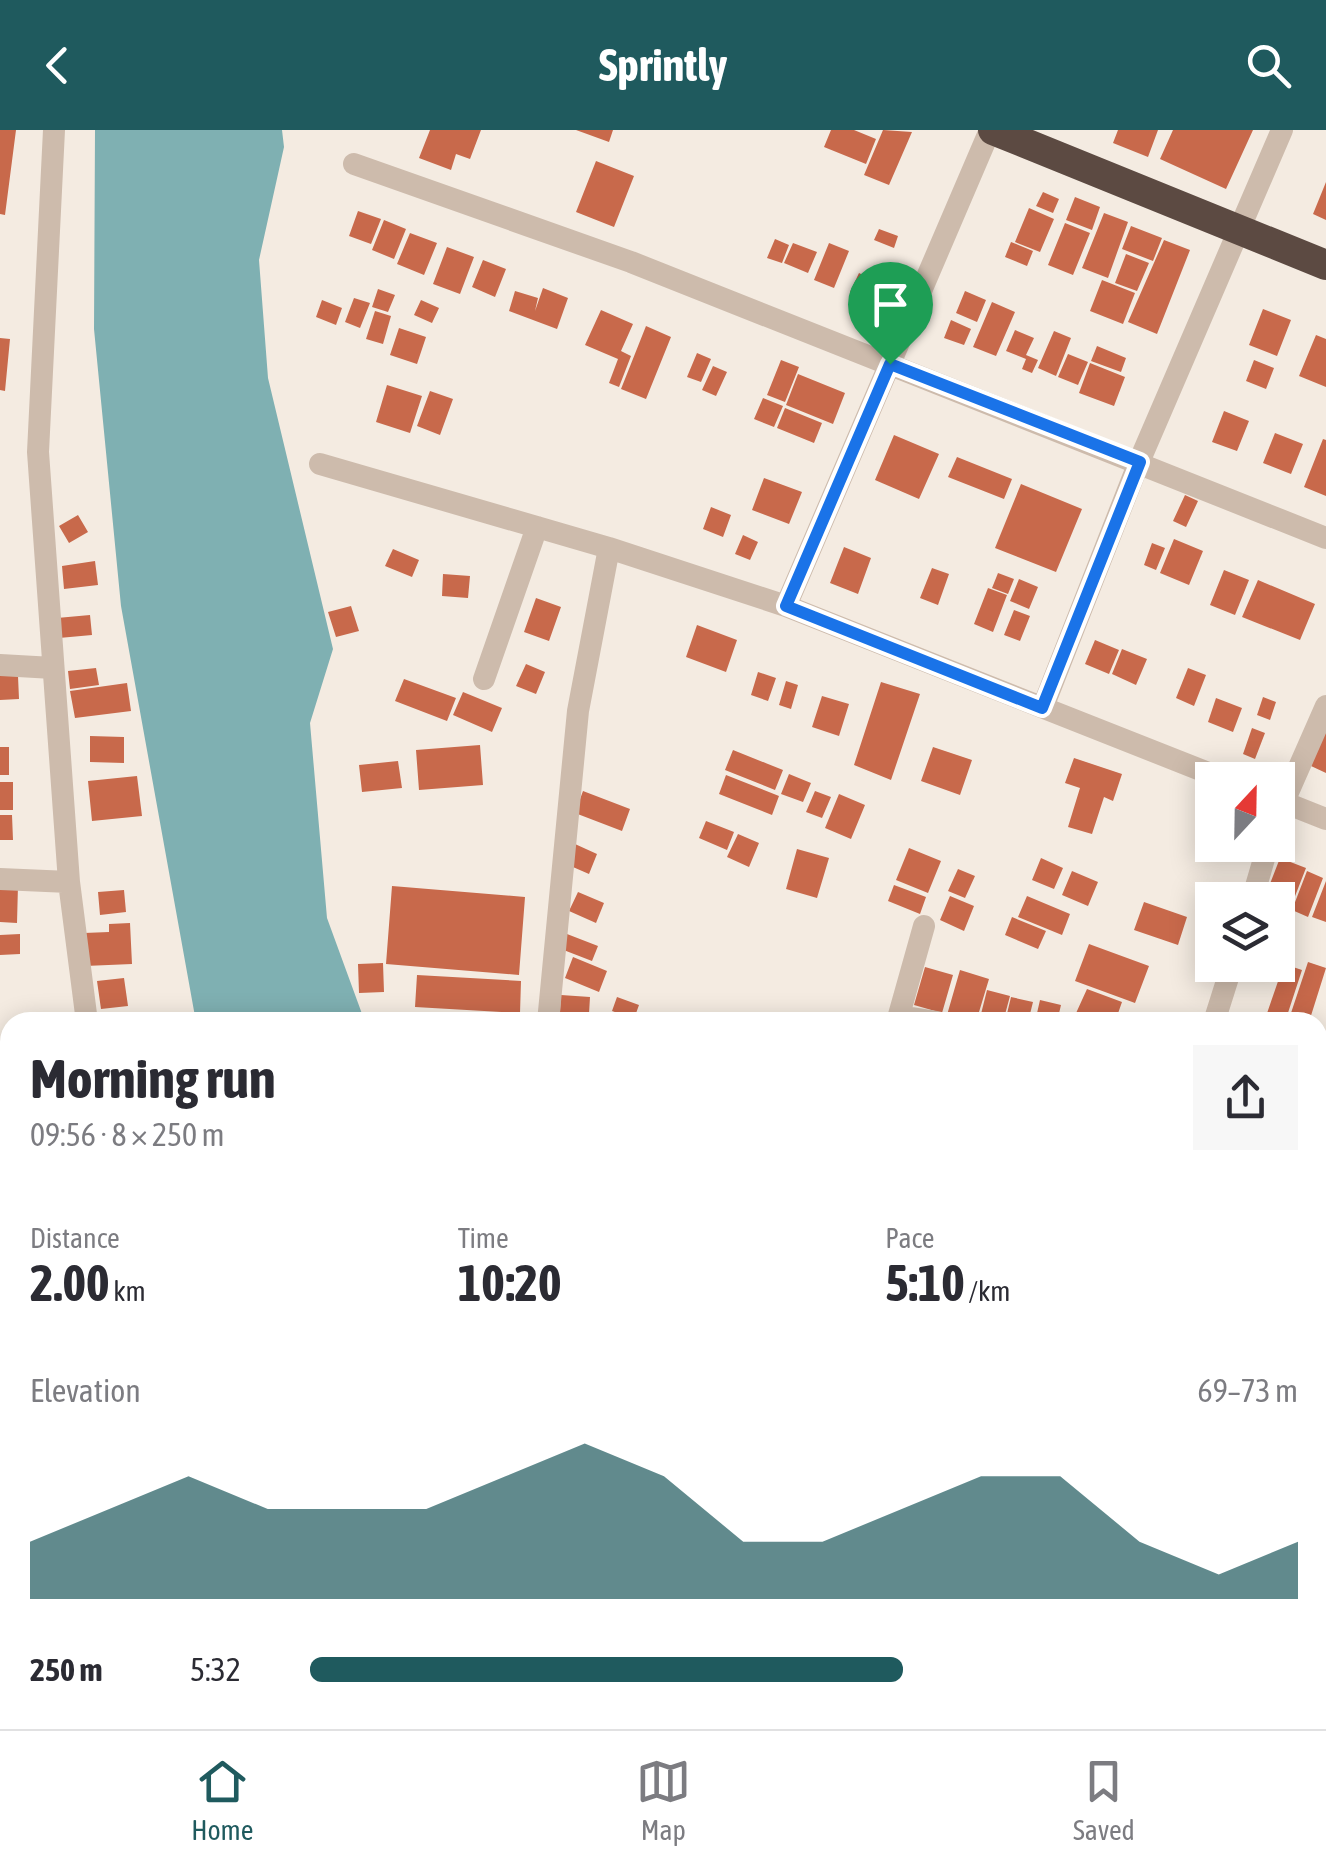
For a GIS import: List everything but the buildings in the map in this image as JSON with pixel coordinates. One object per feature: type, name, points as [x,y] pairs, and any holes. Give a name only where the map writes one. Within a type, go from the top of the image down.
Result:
[{"type":"highway","points":[[992,130],[1326,265]]},
{"type":"street","points":[[54,130],[38,452],[69,882],[86,1012]]},
{"type":"street","points":[[786,606],[992,130]]},
{"type":"street","points":[[1042,708],[1140,462],[1282,130]]},
{"type":"street","points":[[354,164],[631,262],[1326,538]]},
{"type":"street","points":[[320,464],[609,548],[786,606],[1195,768]]},
{"type":"street","points":[[484,679],[537,527]]},
{"type":"street","points":[[549,1012],[578,712],[609,548]]},
{"type":"street","points":[[0,665],[53,668]]},
{"type":"street","points":[[1295,772],[1326,706]]},
{"type":"street","points":[[1295,810],[1326,818]]},
{"type":"street","points":[[0,879],[69,882]]},
{"type":"street","points":[[900,1012],[924,926]]},
{"type":"street","points":[[1217,1012],[1227,982]]},
{"type":"water","points":[[95,130],[282,130],[284,147],[259,260],[268,378],[333,649],[310,723],[327,918],[361,1012],[194,1012],[121,606],[94,329]]},
{"type":"route","points":[[890,364],[1140,462],[1042,708],[786,606],[890,364]]}]
